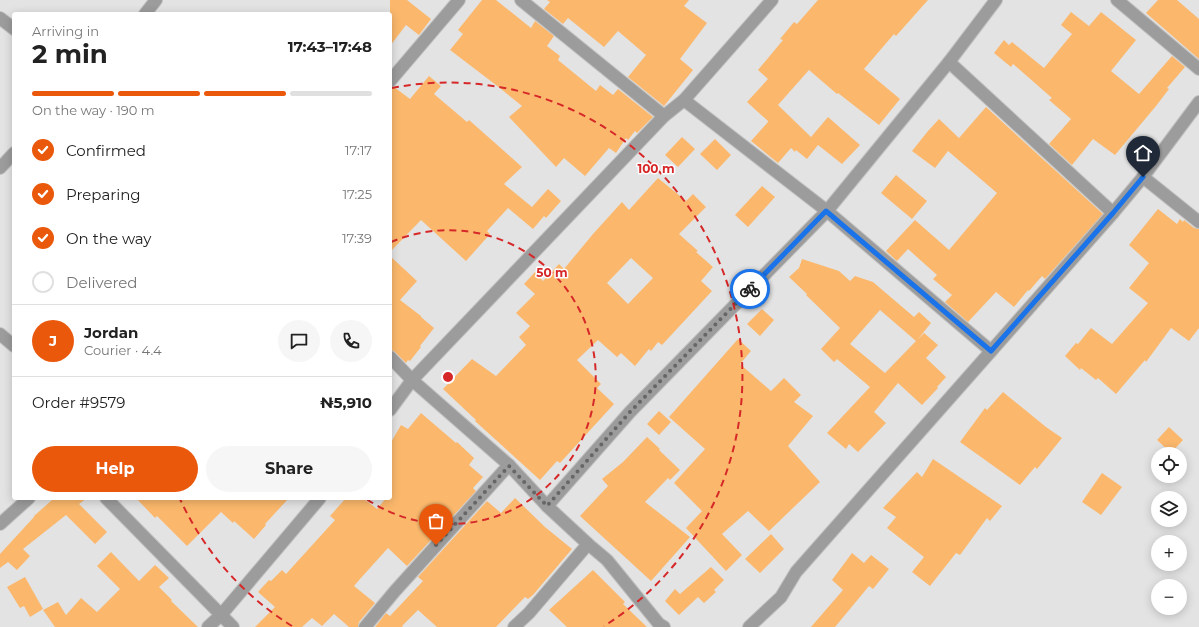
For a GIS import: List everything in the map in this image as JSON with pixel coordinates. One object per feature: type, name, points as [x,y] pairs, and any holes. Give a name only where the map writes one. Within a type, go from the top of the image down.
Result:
[{"type":"street","points":[[147,12],[156,0]]},
{"type":"street","points":[[521,0],[664,116]]},
{"type":"street","points":[[392,407],[412,380],[664,116],[684,100],[772,0]]},
{"type":"street","points":[[547,506],[630,412],[826,211],[949,62],[996,0]]},
{"type":"street","points":[[1116,0],[1199,69]]},
{"type":"street","points":[[392,78],[453,2]]},
{"type":"street","points":[[0,18],[12,27]]},
{"type":"street","points":[[949,62],[1113,213]]},
{"type":"street","points":[[684,100],[826,211],[991,351]]},
{"type":"street","points":[[748,627],[781,597],[796,572],[1113,213],[1143,177],[1199,102]]},
{"type":"street","points":[[0,168],[12,155]]},
{"type":"street","points":[[1143,177],[1199,222]]},
{"type":"street","points":[[0,334],[12,344]]},
{"type":"street","points":[[392,359],[412,380],[509,466],[547,506],[607,560],[659,624],[664,627]]},
{"type":"street","points":[[365,627],[395,591],[509,466]]},
{"type":"street","points":[[0,524],[27,500]]},
{"type":"street","points":[[108,500],[233,627]]},
{"type":"street","points":[[208,627],[221,615],[318,500]]},
{"type":"street","points":[[514,627],[529,613],[588,544]]},
{"type":"building","points":[[390,0],[407,0],[431,19],[419,35],[406,25],[392,43],[392,12],[390,12]]},
{"type":"building","points":[[482,0],[496,0],[531,28],[535,21],[554,36],[547,46],[560,56],[558,60],[596,91],[600,85],[613,95],[618,89],[653,117],[637,133],[635,131],[628,140],[626,138],[616,153],[609,148],[585,176],[564,158],[556,167],[509,117],[522,106],[450,50],[463,34],[458,30]]},
{"type":"building","points":[[547,0],[689,0],[684,6],[707,23],[680,59],[693,70],[664,106],[628,77],[646,55],[618,31],[604,47],[568,18],[563,24],[544,9],[550,2]]},
{"type":"building","points":[[818,0],[928,0],[896,36],[894,34],[864,69],[900,99],[879,125],[838,93],[837,94],[809,70],[778,105],[811,137],[828,117],[860,145],[842,164],[818,145],[807,159],[791,148],[778,163],[751,141],[768,121],[747,102],[768,79],[758,70],[783,40],[780,39],[794,22],[797,24]]},
{"type":"building","points":[[1158,0],[1177,0],[1199,19],[1199,59],[1146,13]]},
{"type":"building","points":[[1071,12],[1089,26],[1101,12],[1136,40],[1111,71],[1139,94],[1172,56],[1185,67],[1167,88],[1169,89],[1156,106],[1115,155],[1093,139],[1072,165],[1049,144],[1071,119],[1049,100],[1052,98],[1013,64],[1011,67],[994,53],[1004,40],[1009,45],[1012,42],[1044,68],[1072,34],[1061,25]]},
{"type":"building","points":[[429,76],[441,86],[434,94],[467,122],[469,120],[522,167],[504,184],[532,207],[548,189],[561,201],[546,218],[544,216],[533,229],[508,208],[487,231],[490,234],[466,261],[421,220],[392,250],[392,88],[394,87],[410,99]]},
{"type":"building","points":[[986,107],[1103,214],[1045,279],[1042,276],[1014,307],[996,292],[968,322],[945,302],[952,295],[933,279],[937,275],[908,249],[897,261],[886,251],[915,220],[949,250],[997,193],[948,151],[935,168],[912,151],[939,119],[959,138]]},
{"type":"building","points":[[682,137],[695,149],[678,167],[665,155]]},
{"type":"building","points":[[715,139],[731,155],[717,170],[700,154]]},
{"type":"building","points":[[896,175],[927,201],[912,219],[881,193]]},
{"type":"building","points":[[658,178],[686,201],[693,194],[706,207],[679,234],[713,267],[701,281],[712,291],[662,345],[658,342],[651,351],[649,349],[635,366],[621,353],[617,357],[598,340],[577,360],[601,384],[597,388],[614,404],[560,463],[557,461],[540,480],[475,421],[476,420],[443,389],[472,359],[496,376],[526,345],[519,337],[530,326],[516,313],[535,294],[524,284],[535,272],[543,281],[559,264],[564,269],[622,202],[629,210]],"holes":[[[631,258],[653,278],[628,304],[607,283]]]},
{"type":"building","points":[[762,186],[775,197],[748,227],[735,215]]},
{"type":"building","points":[[1158,209],[1177,224],[1180,219],[1183,222],[1184,220],[1194,228],[1199,229],[1199,328],[1189,341],[1171,328],[1146,362],[1145,360],[1116,394],[1098,378],[1096,380],[1081,368],[1080,370],[1065,356],[1076,343],[1078,344],[1091,328],[1112,344],[1148,303],[1129,288],[1149,263],[1129,245]]},
{"type":"building","points":[[392,258],[417,281],[400,300],[434,328],[410,361],[408,360],[406,363],[392,351]]},
{"type":"building","points":[[802,259],[839,271],[850,281],[855,276],[873,282],[914,317],[919,312],[931,323],[918,339],[924,333],[938,345],[926,358],[946,377],[922,405],[898,383],[874,412],[886,423],[858,452],[849,444],[846,449],[827,433],[870,387],[837,359],[834,362],[821,349],[840,328],[789,277],[799,268]],"holes":[[[880,310],[916,341],[885,373],[850,344]]]},
{"type":"building","points":[[762,309],[774,320],[760,336],[747,324]]},
{"type":"building","points":[[738,339],[751,351],[740,364],[771,391],[784,378],[801,395],[794,402],[813,416],[788,446],[820,482],[769,531],[748,511],[722,534],[742,555],[726,571],[686,528],[702,511],[674,483],[705,449],[669,417]]},
{"type":"building","points":[[1003,392],[1062,438],[1037,469],[1035,467],[1020,485],[960,442],[985,408],[987,410]]},
{"type":"building","points":[[659,411],[671,422],[659,435],[647,424]]},
{"type":"building","points":[[421,413],[456,443],[457,442],[474,458],[469,465],[483,477],[473,488],[476,491],[407,566],[388,548],[360,579],[354,586],[375,603],[359,622],[358,627],[349,627],[334,614],[322,626],[312,618],[302,627],[255,627],[275,607],[258,592],[269,580],[271,581],[282,570],[286,574],[335,520],[330,516],[344,500],[366,500],[377,509],[384,500],[392,500],[392,441],[401,425],[408,429]]},
{"type":"building","points":[[1169,427],[1183,440],[1177,447],[1165,447],[1157,440]]},
{"type":"building","points":[[647,437],[680,470],[670,480],[668,478],[645,502],[690,537],[651,581],[580,516],[608,486],[602,479],[623,462]]},
{"type":"building","points":[[933,459],[1002,506],[990,521],[987,518],[960,555],[956,553],[930,586],[912,572],[924,557],[887,528],[896,517],[883,508],[917,472],[922,477]]},
{"type":"building","points":[[1102,473],[1122,487],[1101,515],[1082,502]]},
{"type":"building","points":[[515,498],[545,527],[572,549],[533,595],[528,599],[525,597],[496,627],[437,627],[418,610],[402,626],[403,627],[375,627],[386,613],[390,616],[423,581],[418,577],[487,501],[501,513]]},
{"type":"building","points":[[52,500],[84,500],[79,504],[107,532],[95,544],[66,515],[23,549],[30,556],[17,570],[8,562],[0,568],[0,554],[34,516]]},
{"type":"building","points":[[138,500],[287,500],[265,524],[266,525],[254,539],[234,521],[233,523],[221,512],[187,546],[157,516],[155,518]]},
{"type":"building","points":[[771,534],[784,549],[760,573],[745,559]]},
{"type":"building","points":[[111,552],[139,581],[155,565],[169,578],[159,587],[198,627],[55,627],[43,610],[58,602],[66,615],[81,598],[97,612],[120,589],[97,566]]},
{"type":"building","points":[[852,553],[864,563],[871,555],[889,569],[873,589],[869,586],[835,627],[811,627],[843,590],[832,580]]},
{"type":"building","points":[[711,567],[724,580],[714,590],[716,592],[704,603],[698,597],[679,615],[665,601],[675,589],[680,594]]},
{"type":"building","points":[[593,570],[625,602],[623,604],[647,627],[567,627],[549,610]]},
{"type":"building","points":[[25,577],[43,609],[30,617],[24,606],[20,608],[7,587]]},
{"type":"way so far","points":[[436,545],[509,466],[547,506],[630,412],[750,289]]},
{"type":"route","points":[[750,289],[826,211],[991,351],[1143,177]]}]
